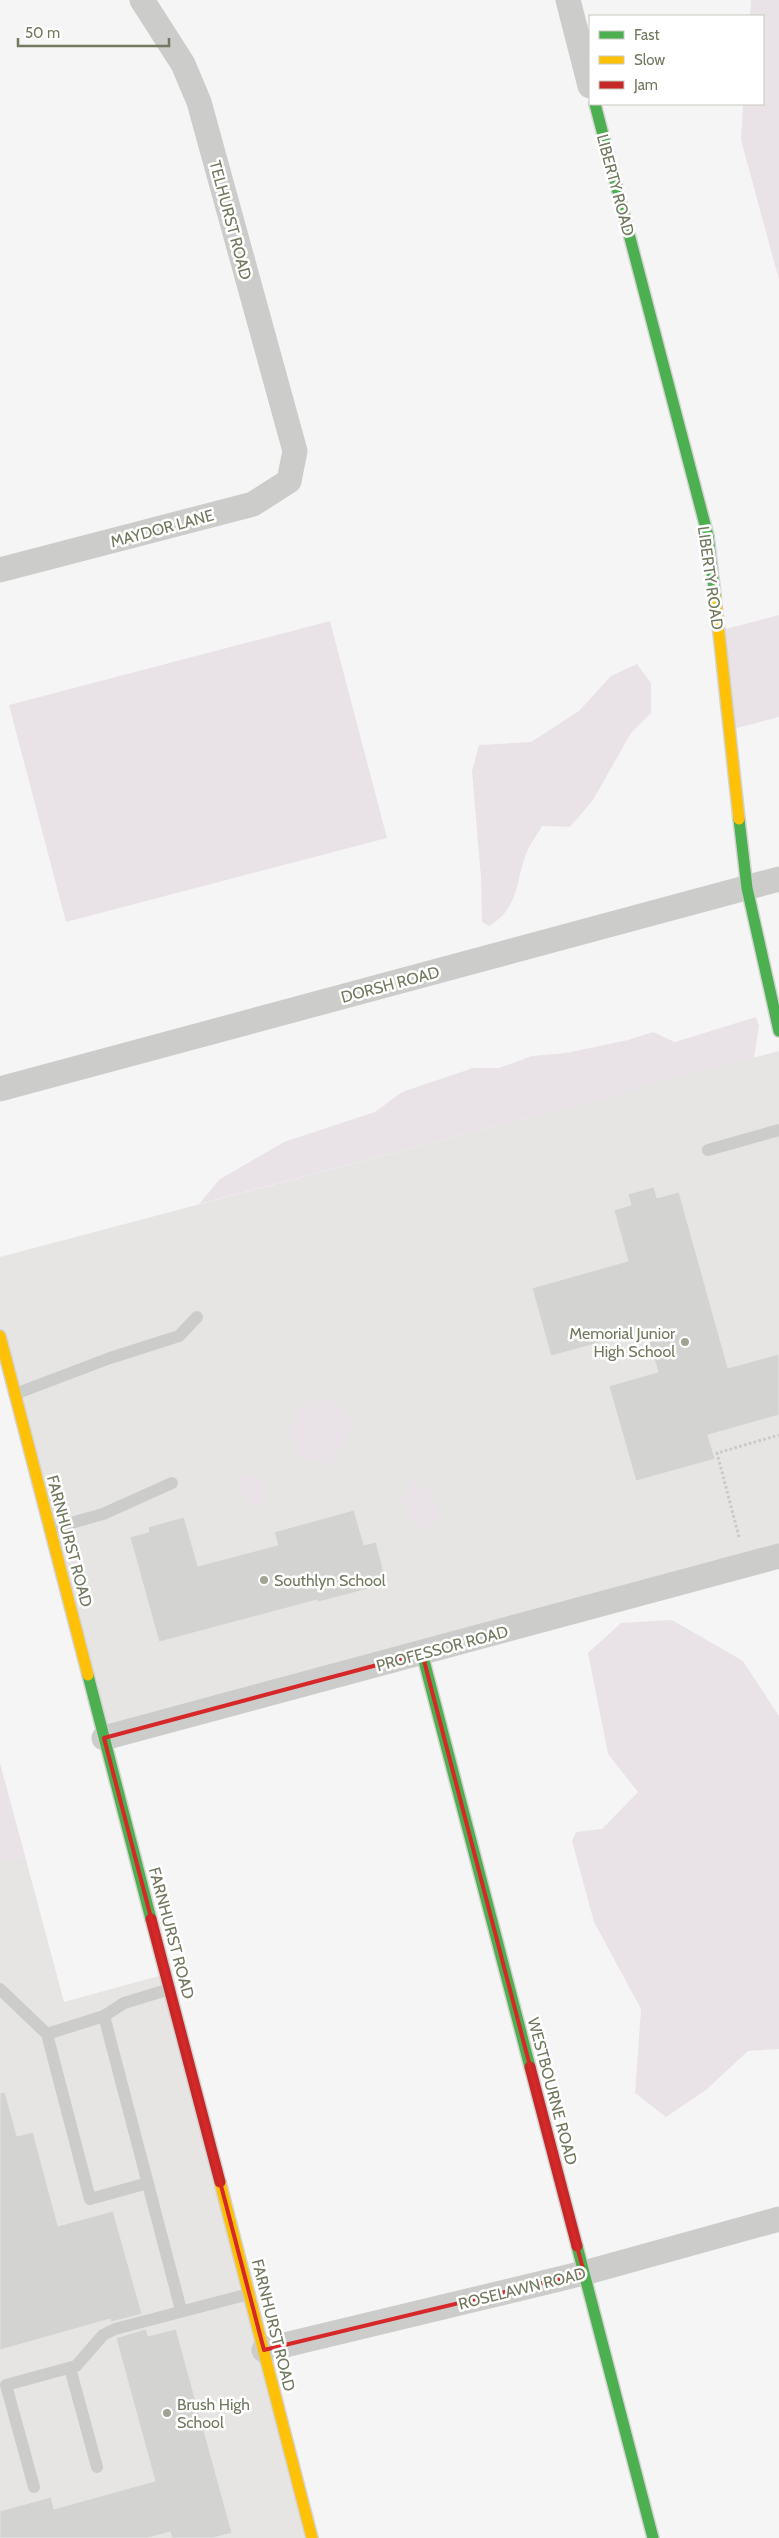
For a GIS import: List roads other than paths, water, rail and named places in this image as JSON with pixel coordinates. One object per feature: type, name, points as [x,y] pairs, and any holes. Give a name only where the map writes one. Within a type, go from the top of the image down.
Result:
[{"type":"street","name":"TELHURST ROAD","points":[[142,0],[183,64],[199,102],[295,451]]},
{"type":"street","points":[[568,0],[589,82]]},
{"type":"street","name":"LIBERTY ROAD","points":[[595,105],[708,536],[747,888],[779,1031]]},
{"type":"street","name":"MAYDOR LANE","points":[[0,570],[254,504],[289,481],[295,451]]},
{"type":"street","name":"DORSH ROAD","points":[[0,1089],[779,879]]},
{"type":"street","name":"FARNHURST ROAD","points":[[0,1336],[312,2538]]},
{"type":"street","name":"PROFESSOR ROAD","points":[[104,1738],[779,1556]]},
{"type":"street","name":"WESTBOURNE ROAD","points":[[422,1653],[652,2538]]},
{"type":"street","name":"ROSELAWN ROAD","points":[[264,2350],[584,2273],[779,2219]]},
{"type":"lane","points":[[708,1150],[779,1130]]},
{"type":"lane","points":[[15,1394],[110,1358],[179,1336],[197,1317]]},
{"type":"lane","points":[[50,1529],[103,1514],[172,1483]]},
{"type":"lane","points":[[47,2034],[104,2016],[124,2003],[170,1989]]},
{"type":"lane","points":[[0,1990],[47,2034],[90,2199],[148,2183]]},
{"type":"lane","points":[[104,2016],[181,2310]]},
{"type":"lane","points":[[34,2487],[6,2385],[76,2366],[103,2335],[109,2332],[181,2310],[249,2294]]},
{"type":"lane","points":[[70,2368],[97,2467]]},
{"type":"place","name":"Memorial Junior High School","points":[[685,1342]]},
{"type":"place","name":"Southlyn School","points":[[264,1580]]},
{"type":"place","name":"Brush High School","points":[[167,2413]]}]
